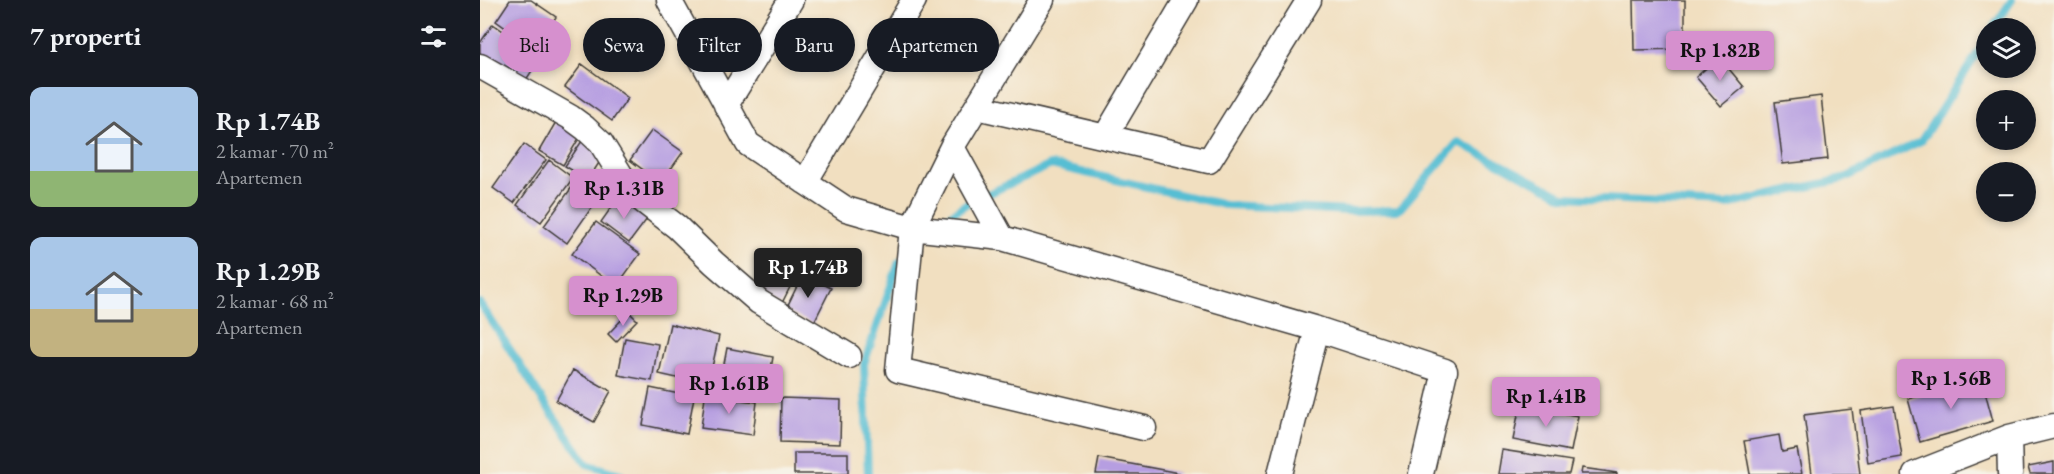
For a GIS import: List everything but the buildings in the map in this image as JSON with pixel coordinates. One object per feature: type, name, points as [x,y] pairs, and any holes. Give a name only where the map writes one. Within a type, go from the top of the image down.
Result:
[{"type":"street","points":[[669,0],[747,144],[846,209],[912,228],[1002,238],[1317,329],[1445,371],[1421,474]]},
{"type":"street","points":[[726,105],[791,0]]},
{"type":"street","points":[[805,182],[914,0]]},
{"type":"street","points":[[1042,0],[952,147],[912,228],[898,370],[1144,428]]},
{"type":"street","points":[[1105,137],[1186,0]]},
{"type":"street","points":[[977,107],[1209,161],[1309,0]]},
{"type":"street","points":[[480,66],[570,117],[585,128],[602,143],[627,185],[759,302],[849,356]]},
{"type":"street","points":[[952,147],[1002,238]]},
{"type":"street","points":[[1280,474],[1317,329]]},
{"type":"street","points":[[1915,474],[2009,437],[2054,426]]},
{"type":"street","points":[[2009,437],[2010,474]]},
{"type":"waterway","points":[[2000,18],[2012,0]]},
{"type":"waterway","points":[[938,224],[966,204],[1051,165],[1225,205],[1349,211],[1399,210],[1458,142],[1564,197],[1726,205],[1843,179],[1921,141],[1976,56]]},
{"type":"waterway","points":[[868,474],[864,364],[899,262]]},
{"type":"waterway","points":[[480,303],[587,464],[621,474]]}]
